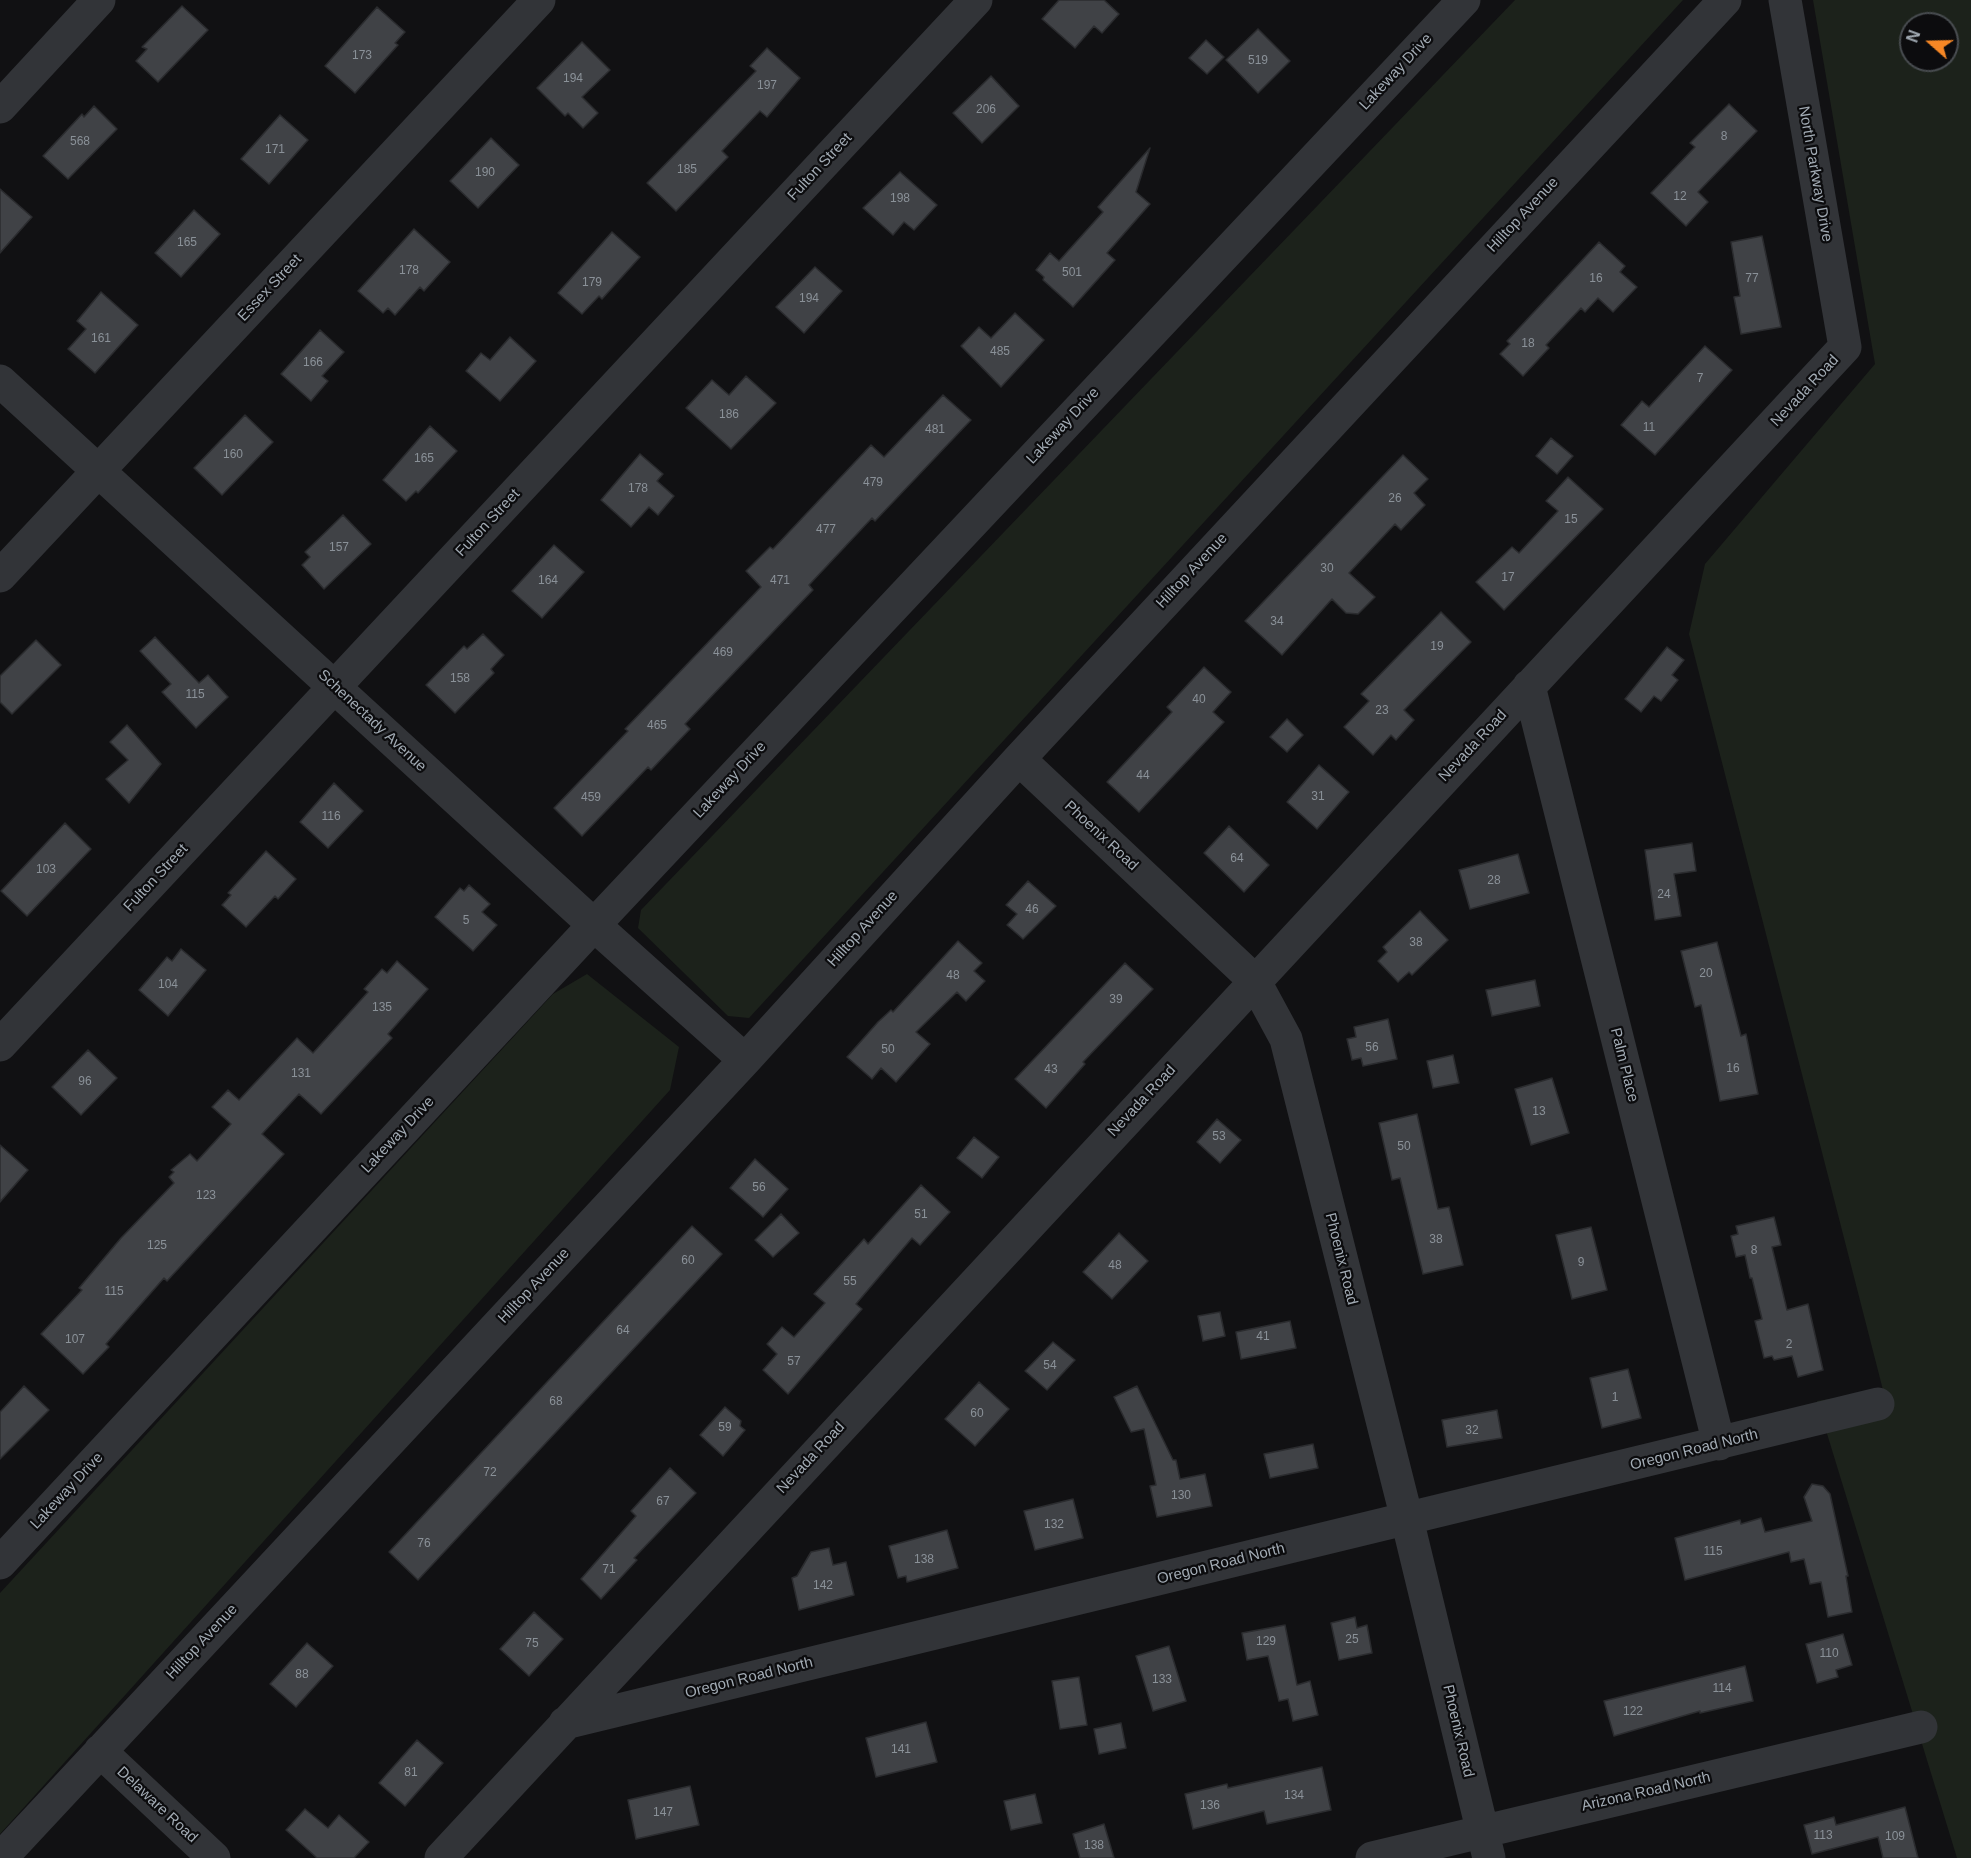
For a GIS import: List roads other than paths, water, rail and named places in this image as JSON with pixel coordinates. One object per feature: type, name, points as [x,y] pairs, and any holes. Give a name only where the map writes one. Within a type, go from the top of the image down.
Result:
[{"type":"street","name":"Essex Street","points":[[0,576],[539,0]]},
{"type":"street","name":"Fulton Street","points":[[0,1045],[976,0]]},
{"type":"street","name":"Lakeway Drive","points":[[0,1563],[594,925],[1464,0]]},
{"type":"street","name":"Hilltop Avenue","points":[[1,1858],[745,1060],[1018,759],[1725,0]]},
{"type":"street","name":"North Parkway Drive","points":[[1785,0],[1845,347]]},
{"type":"street","points":[[0,107],[82,6]]},
{"type":"street","name":"Nevada Road","points":[[441,1858],[1254,980],[1845,347]]},
{"type":"street","name":"Schenectady Avenue","points":[[0,381],[100,470],[594,925],[745,1060]]},
{"type":"street","name":"Palm Place","points":[[1529,686],[1719,1444]]},
{"type":"street","name":"Phoenix Road","points":[[1018,759],[1254,980],[1286,1039],[1486,1844]]},
{"type":"street","name":"Oregon Road North","points":[[565,1723],[1878,1404]]},
{"type":"street","name":"Arizona Road North","points":[[1372,1858],[1486,1844],[1921,1727]]},
{"type":"street","name":"Delaware Road","points":[[100,1751],[214,1858]]}]
